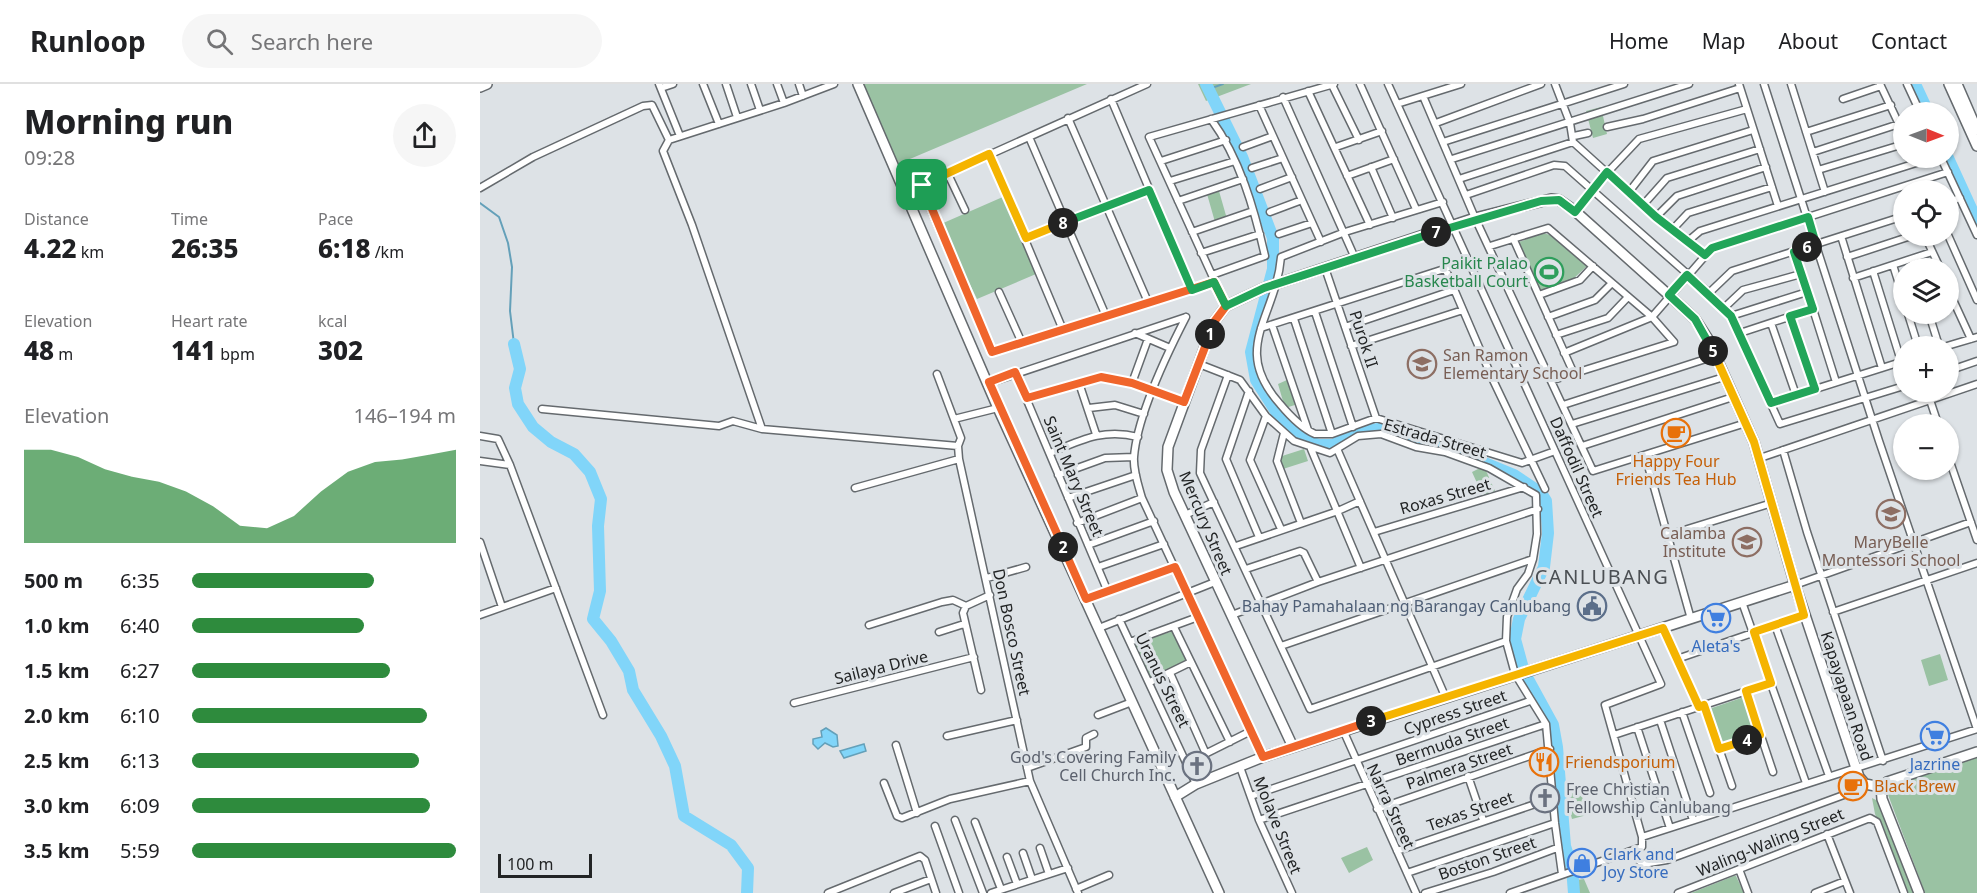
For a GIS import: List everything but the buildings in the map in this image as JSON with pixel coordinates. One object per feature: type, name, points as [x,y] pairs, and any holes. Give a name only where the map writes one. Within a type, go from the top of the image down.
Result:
[{"type":"street","points":[[480,87],[487,84]]},
{"type":"street","points":[[673,84],[660,86],[680,136]]},
{"type":"street","points":[[703,84],[719,124]]},
{"type":"street","points":[[726,84],[737,117]]},
{"type":"street","points":[[751,84],[760,110]]},
{"type":"street","points":[[777,84],[784,103]]},
{"type":"street","points":[[800,84],[803,96]]},
{"type":"street","points":[[762,429],[692,225],[663,151],[669,140],[784,103],[834,84]]},
{"type":"street","points":[[858,84],[989,382],[998,408],[1219,893]]},
{"type":"street","points":[[922,185],[1147,84]]},
{"type":"street","points":[[1226,306],[1149,137],[1333,84],[1359,140]]},
{"type":"street","points":[[1360,84],[1416,209]]},
{"type":"street","name":"Daffodil Street","points":[[1388,84],[1661,684],[1605,705],[1614,735]]},
{"type":"street","points":[[1397,104],[1461,84]]},
{"type":"street","points":[[1436,123],[1541,84]]},
{"type":"street","points":[[1555,84],[1570,123],[1573,139],[1656,217],[1705,255]]},
{"type":"street","points":[[1443,142],[1624,84]]},
{"type":"street","points":[[1452,159],[1689,84]]},
{"type":"street","points":[[1642,837],[1806,783],[1856,770],[1977,729],[1872,419],[1764,84]]},
{"type":"street","points":[[1791,84],[1825,192]]},
{"type":"street","points":[[1907,84],[1915,102]]},
{"type":"street","points":[[1949,84],[1977,146]]},
{"type":"street","points":[[1956,84],[1977,130]]},
{"type":"street","points":[[1843,99],[1880,85],[1893,111]]},
{"type":"street","points":[[1607,127],[1643,119],[1740,86],[1778,206]]},
{"type":"street","points":[[1308,91],[1336,147],[1370,225]]},
{"type":"street","points":[[1423,96],[1452,159],[1475,218],[1553,380],[1593,471],[1746,423]]},
{"type":"street","points":[[1283,97],[1355,258]]},
{"type":"street","points":[[1111,99],[1192,290]]},
{"type":"street","points":[[480,188],[533,158],[643,106],[652,105],[669,140]]},
{"type":"street","points":[[1259,105],[1321,242]]},
{"type":"street","points":[[1806,132],[1890,105]]},
{"type":"street","points":[[1575,212],[1591,190],[1639,139],[1747,109]]},
{"type":"street","points":[[1068,118],[1148,302]]},
{"type":"street","points":[[913,168],[992,352],[1192,290],[1265,256],[1243,179],[1226,140],[1213,118]]},
{"type":"street","points":[[1813,152],[1893,126]]},
{"type":"street","points":[[1629,192],[1653,161],[1753,130]]},
{"type":"street","points":[[1336,147],[1382,131]]},
{"type":"street","points":[[1459,178],[1588,133]]},
{"type":"street","points":[[1244,147],[1273,136]]},
{"type":"street","points":[[1029,137],[1106,316]]},
{"type":"street","points":[[1161,161],[1226,140]]},
{"type":"street","points":[[1818,170],[1893,147]]},
{"type":"street","points":[[1643,205],[1667,178],[1760,149]]},
{"type":"street","points":[[989,154],[1063,330]]},
{"type":"street","points":[[1252,168],[1282,158]]},
{"type":"street","points":[[1347,176],[1394,159]]},
{"type":"street","points":[[1170,181],[1235,161]]},
{"type":"street","points":[[1466,195],[1557,164],[1568,169],[1709,293],[1731,316],[1780,424],[1893,389]]},
{"type":"street","points":[[1371,167],[1393,218]]},
{"type":"street","points":[[1656,217],[1677,196],[1766,167]]},
{"type":"street","points":[[1687,242],[1700,231],[1802,200],[1893,168]]},
{"type":"street","points":[[1946,168],[1977,235]]},
{"type":"street","points":[[947,172],[965,210]]},
{"type":"street","points":[[1564,353],[1652,317],[1712,248],[1948,172]]},
{"type":"street","points":[[1260,189],[1292,177]]},
{"type":"street","points":[[1178,201],[1243,179]]},
{"type":"street","points":[[1673,229],[1688,213],[1772,188]]},
{"type":"street","points":[[1026,238],[1149,190]]},
{"type":"street","name":"Kapayapaan Road","points":[[1226,306],[1271,286],[1475,218],[1551,199],[1559,200],[1669,295],[1699,324],[1760,458],[1804,615],[1856,770],[1863,783],[1881,787]]},
{"type":"street","points":[[1270,212],[1302,200]]},
{"type":"street","points":[[1443,202],[1345,232],[1281,257],[1271,286],[1256,353],[1262,379],[1272,395],[1308,431],[1315,434],[1332,434],[1376,418],[1522,463],[1556,451]]},
{"type":"street","points":[[1192,232],[1230,222],[1253,211]]},
{"type":"street","points":[[1709,293],[1732,272],[1893,219]]},
{"type":"street","points":[[1279,234],[1312,223]]},
{"type":"street","points":[[1490,246],[1548,228],[1652,317],[1674,342],[1553,380]]},
{"type":"street","points":[[1201,253],[1260,234]]},
{"type":"street","points":[[1841,236],[1881,368]]},
{"type":"street","points":[[1514,238],[1574,374]]},
{"type":"street","points":[[1847,257],[1893,242]]},
{"type":"street","points":[[1929,246],[1935,258]]},
{"type":"street","points":[[1953,246],[1977,300]]},
{"type":"street","points":[[1794,252],[1836,382]]},
{"type":"street","points":[[1915,258],[1932,252]]},
{"type":"street","points":[[1261,328],[1339,305],[1469,261]]},
{"type":"street","points":[[1853,278],[1893,265]]},
{"type":"street","points":[[1539,295],[1580,280],[1593,266]]},
{"type":"street","name":"Purok II","points":[[1325,268],[1376,418]]},
{"type":"street","points":[[1445,268],[1462,310],[1545,489]]},
{"type":"street","points":[[1873,272],[1894,336]]},
{"type":"street","points":[[1724,308],[1743,290],[1801,274]]},
{"type":"street","points":[[1548,317],[1595,300],[1612,283]]},
{"type":"street","points":[[1345,327],[1454,290]]},
{"type":"street","points":[[999,292],[1022,344]]},
{"type":"street","points":[[1731,316],[1807,292]]},
{"type":"street","points":[[1556,335],[1608,318],[1628,297]]},
{"type":"street","name":"Mercury Street","points":[[1226,306],[1214,322],[1184,402],[1166,459],[1174,492],[1293,747]]},
{"type":"street","points":[[1740,333],[1813,309]]},
{"type":"street","points":[[1351,346],[1462,310]]},
{"type":"street","points":[[1959,310],[1974,338],[1959,342]]},
{"type":"street","points":[[1315,312],[1353,427]]},
{"type":"street","points":[[1790,316],[1815,389]]},
{"type":"street","points":[[989,382],[1186,317],[1170,348],[1144,414],[1134,457],[1136,475],[1142,498],[1263,757]]},
{"type":"street","points":[[1294,319],[1332,434]]},
{"type":"street","points":[[1771,323],[1796,395]]},
{"type":"street","points":[[1272,326],[1308,431]]},
{"type":"street","points":[[1135,333],[1170,348]]},
{"type":"street","points":[[1132,383],[1148,339]]},
{"type":"street","points":[[1563,405],[1715,356]]},
{"type":"street","points":[[1959,368],[1977,362]]},
{"type":"street","points":[[1199,364],[1240,380],[1266,416],[1294,441],[1324,453],[1338,451],[1445,696]]},
{"type":"street","points":[[1771,403],[1893,364]]},
{"type":"street","name":"Saint Mary Street","points":[[1015,372],[1108,592]]},
{"type":"street","name":"Don Bosco Street","points":[[937,374],[961,438],[958,446],[959,459],[1030,781],[1077,891]]},
{"type":"street","points":[[1228,375],[1200,450],[1200,473],[1310,709],[1506,641]]},
{"type":"street","points":[[1027,398],[1101,377],[1132,383],[1184,402]]},
{"type":"street","points":[[1572,424],[1724,377]]},
{"type":"street","points":[[1079,382],[1096,434]]},
{"type":"street","points":[[1959,390],[1977,384]]},
{"type":"street","points":[[1249,391],[1226,459],[1259,537]]},
{"type":"street","points":[[1582,446],[1733,397]]},
{"type":"street","points":[[1760,458],[1924,402]]},
{"type":"street","points":[[1089,408],[1115,405],[1144,414]]},
{"type":"street","points":[[954,419],[998,408]]},
{"type":"street","points":[[542,409],[719,426],[733,421],[762,429],[958,446]]},
{"type":"street","points":[[1266,416],[1250,460],[1281,529]]},
{"type":"street","points":[[1050,453],[1096,434],[1121,433],[1138,437]]},
{"type":"street","points":[[1284,433],[1277,461],[1301,523]]},
{"type":"street","name":"Estrada Street","points":[[1338,451],[1358,436],[1381,434],[1416,447],[1465,458],[1502,474],[1524,487]]},
{"type":"street","points":[[480,436],[498,439],[510,465],[603,714]]},
{"type":"street","points":[[1311,449],[1361,568]]},
{"type":"street","points":[[1783,450],[1833,612],[1883,761]]},
{"type":"street","points":[[1645,455],[1691,619]]},
{"type":"street","points":[[1058,475],[1105,458],[1134,457]]},
{"type":"street","points":[[855,488],[959,459]]},
{"type":"street","points":[[480,461],[510,465]]},
{"type":"street","points":[[1068,498],[1136,475]]},
{"type":"street","points":[[1956,480],[1977,540]]},
{"type":"street","points":[[1524,487],[1536,495],[1538,509],[1533,560],[1528,574],[1517,590],[1507,617],[1506,641],[1521,672],[1530,701],[1546,723],[1557,848],[1565,873]]},
{"type":"street","name":"Roxas Street","points":[[1374,532],[1524,487]]},
{"type":"street","points":[[1077,523],[1142,498]]},
{"type":"street","points":[[1236,546],[1338,511],[1360,501]]},
{"type":"street","points":[[1185,515],[1214,502]]},
{"type":"street","points":[[1668,535],[1772,503]]},
{"type":"street","points":[[1232,615],[1318,582],[1538,509]]},
{"type":"street","points":[[1088,545],[1154,521]]},
{"type":"street","points":[[1174,797],[1196,784],[1263,757],[1445,696],[1795,585],[1971,522]]},
{"type":"street","points":[[480,542],[502,607]]},
{"type":"street","points":[[1098,567],[1164,544]]},
{"type":"street","points":[[1246,570],[1300,551],[1304,553],[1318,582]]},
{"type":"street","points":[[1281,646],[1533,560]]},
{"type":"street","points":[[1833,612],[1977,563]]},
{"type":"street","points":[[987,578],[1026,567]]},
{"type":"street","points":[[1086,599],[1175,567]]},
{"type":"street","points":[[1100,628],[1188,595],[1215,582]]},
{"type":"street","points":[[480,615],[556,588]]},
{"type":"street","points":[[981,690],[963,614],[966,606],[990,595]]},
{"type":"street","points":[[869,625],[942,602],[953,600],[966,606]]},
{"type":"street","points":[[1742,602],[1806,783]]},
{"type":"street","points":[[1677,659],[1804,615]]},
{"type":"street","points":[[1130,642],[1197,617]]},
{"type":"street","name":"Uranus Street","points":[[1119,620],[1196,784]]},
{"type":"street","points":[[939,632],[964,624]]},
{"type":"street","points":[[1775,625],[1829,776]]},
{"type":"street","points":[[1174,627],[1230,742]]},
{"type":"street","points":[[1663,628],[1702,706],[1732,786]]},
{"type":"street","name":"Sailaya Drive","points":[[794,703],[974,657]]},
{"type":"street","points":[[1150,682],[1191,662]]},
{"type":"street","points":[[1170,673],[1206,754]]},
{"type":"street","points":[[1510,893],[1642,847],[1642,837],[1614,735],[1771,683]]},
{"type":"street","points":[[1746,691],[1773,772]]},
{"type":"street","name":"Cypress Street","points":[[1251,796],[1530,701]]},
{"type":"street","points":[[1098,715],[1132,702]]},
{"type":"street","points":[[1682,712],[1710,793]]},
{"type":"street","points":[[947,736],[1017,720]]},
{"type":"street","points":[[1660,720],[1693,820]]},
{"type":"street","name":"Bermuda Street","points":[[1259,820],[1546,723]]},
{"type":"street","points":[[1638,727],[1670,828]]},
{"type":"street","name":"Narra Street","points":[[1343,730],[1416,893]]},
{"type":"street","points":[[1187,763],[1251,731]]},
{"type":"street","points":[[1028,768],[1086,747],[1086,738],[1094,734]]},
{"type":"street","points":[[1719,749],[1760,735]]},
{"type":"street","points":[[896,744],[917,813]]},
{"type":"street","name":"Palmera Street","points":[[1377,809],[1550,749]]},
{"type":"street","points":[[1919,893],[1882,799],[1881,787],[1887,782],[1977,752]]},
{"type":"street","name":"Molave Street","points":[[1240,767],[1259,820],[1292,893]]},
{"type":"street","points":[[1468,776],[1483,820]]},
{"type":"street","points":[[884,783],[898,818],[973,792],[1030,781]]},
{"type":"street","points":[[1634,850],[1637,860],[1643,864],[1667,860],[1860,789],[1863,783]]},
{"type":"street","name":"Texas Street","points":[[1397,851],[1553,798]]},
{"type":"street","name":"Waling-Waling Street","points":[[1678,893],[1873,818],[1877,822],[1904,893]]},
{"type":"street","points":[[956,820],[983,893]]},
{"type":"street","points":[[975,822],[1001,889]]},
{"type":"street","points":[[1407,873],[1555,823]]},
{"type":"street","points":[[935,826],[959,893]]},
{"type":"street","points":[[1827,834],[1850,893]]},
{"type":"street","points":[[1040,848],[1049,874]]},
{"type":"street","name":"Boston Street","points":[[1425,893],[1493,872],[1557,848]]},
{"type":"street","points":[[1023,853],[1032,879]]},
{"type":"street","points":[[828,893],[915,856],[925,860],[936,893]]},
{"type":"street","points":[[1007,857],[1017,884]]},
{"type":"street","points":[[991,893],[1068,868]]},
{"type":"street","points":[[1739,869],[1748,893]]},
{"type":"street","points":[[1077,891],[1109,875]]},
{"type":"street","points":[[894,893],[931,879]]},
{"type":"street","points":[[1815,893],[1845,881]]},
{"type":"green space","points":[[863,84],[1087,84],[898,164]]},
{"type":"green space","points":[[1198,84],[1251,84],[1206,101]]},
{"type":"green space","points":[[1601,107],[1607,134],[1593,138],[1586,111]]},
{"type":"green space","points":[[1219,191],[1227,219],[1215,222],[1207,194]]},
{"type":"green space","points":[[1005,196],[1036,274],[977,299],[941,224]]},
{"type":"green space","points":[[1543,233],[1550,235],[1587,266],[1572,280],[1539,291],[1519,242]]},
{"type":"green space","points":[[1287,380],[1295,405],[1285,408],[1278,384]]},
{"type":"green space","points":[[1304,449],[1308,461],[1283,469],[1279,457]]},
{"type":"green space","points":[[1484,466],[1495,491],[1483,496],[1472,472]]},
{"type":"green space","points":[[1544,503],[1548,503],[1550,535],[1546,570],[1532,595],[1518,637],[1525,667],[1521,668],[1514,630],[1521,602],[1536,578],[1540,565],[1544,538]]},
{"type":"green space","points":[[1174,631],[1187,663],[1150,679],[1133,643]]},
{"type":"green space","points":[[1940,654],[1948,680],[1929,686],[1921,660]]},
{"type":"green space","points":[[1744,697],[1756,734],[1722,746],[1709,709]]},
{"type":"green space","points":[[1977,757],[1977,893],[1925,893],[1887,792],[1891,785]]},
{"type":"green space","points":[[1580,788],[1587,815],[1572,819],[1565,793]]},
{"type":"green space","points":[[1872,798],[1878,801],[1914,893],[1908,893],[1875,814]]},
{"type":"green space","points":[[1367,847],[1373,860],[1349,873],[1341,858]]},
{"type":"green space","points":[[1734,876],[1744,893],[1691,893]]},
{"type":"green space","points":[[1584,879],[1590,893],[1573,893],[1571,885],[1576,880]]},
{"type":"water","points":[[826,728],[837,735],[838,746],[833,747],[825,743],[818,749],[813,744],[813,739],[822,737],[821,731]]},
{"type":"water","points":[[864,744],[866,751],[844,758],[840,751]]},
{"type":"waterway","points":[[1206,84],[1242,157],[1273,238],[1273,269],[1251,352],[1256,380],[1277,413],[1298,435],[1318,445],[1333,445],[1358,433],[1378,429],[1458,452],[1514,475],[1541,493],[1546,501],[1548,533],[1544,567],[1519,619],[1515,639],[1524,672],[1553,725],[1557,747],[1565,846],[1572,868],[1574,893]]},
{"type":"waterway","points":[[1209,89],[1223,84]]},
{"type":"waterway","points":[[1915,84],[1923,102]]},
{"type":"waterway","points":[[1953,168],[1977,221]]},
{"type":"waterway","points":[[480,203],[499,217],[508,243],[512,267],[510,311],[514,344]]},
{"type":"waterway","points":[[514,344],[520,369],[515,388],[518,404],[533,427],[551,442],[574,454],[590,472],[601,499],[598,526],[600,591],[593,619],[611,641],[629,671],[633,690],[661,736],[675,766],[684,816],[731,845],[748,868],[747,893]]},
{"type":"place","name":"Paikit Palao Basketball Court","points":[[1549,272]]},
{"type":"place","name":"San Ramon Elementary School","points":[[1422,364]]},
{"type":"place","name":"Happy Four Friends Tea Hub","points":[[1676,433]]},
{"type":"place","name":"MaryBelle Montessori School","points":[[1891,514]]},
{"type":"place","name":"Calamba Institute","points":[[1747,542]]},
{"type":"place","name":"Bahay Pamahalaan ng Barangay Canlubang","points":[[1592,606]]},
{"type":"place","name":"Aleta's","points":[[1716,618]]},
{"type":"place","name":"Jazrine","points":[[1935,736]]},
{"type":"place","name":"Friendsporium","points":[[1544,762]]},
{"type":"place","name":"God's Covering Family Cell Church Inc.","points":[[1197,766]]},
{"type":"place","name":"Black Brew","points":[[1853,786]]},
{"type":"place","name":"Free Christian Fellowship Canlubang","points":[[1545,798]]},
{"type":"place","name":"Clark and Joy Store","points":[[1582,863]]},
{"type":"district","name":"CANLUBANG","points":[[1602,577]]},
{"type":"route","points":[[922,185],[989,154],[1026,238],[1149,190],[1192,290],[1214,282],[1226,306],[1264,288],[1475,218],[1551,199],[1559,200],[1575,212],[1607,172],[1656,217],[1705,255],[1712,248],[1808,217],[1816,244],[1794,252],[1813,309],[1790,316],[1815,389],[1771,403],[1740,333],[1724,308],[1687,275],[1669,295],[1695,319],[1708,339],[1752,435],[1804,615],[1754,632],[1771,683],[1746,691],[1760,735],[1719,749],[1704,705],[1699,707],[1663,628],[1445,696],[1263,757],[1175,567],[1086,599],[998,408],[989,382],[1015,372],[1027,398],[1101,377],[1119,379],[1184,402],[1214,322],[1226,306],[1214,282],[1192,290],[1148,302],[1022,344],[992,352],[922,185]]}]
